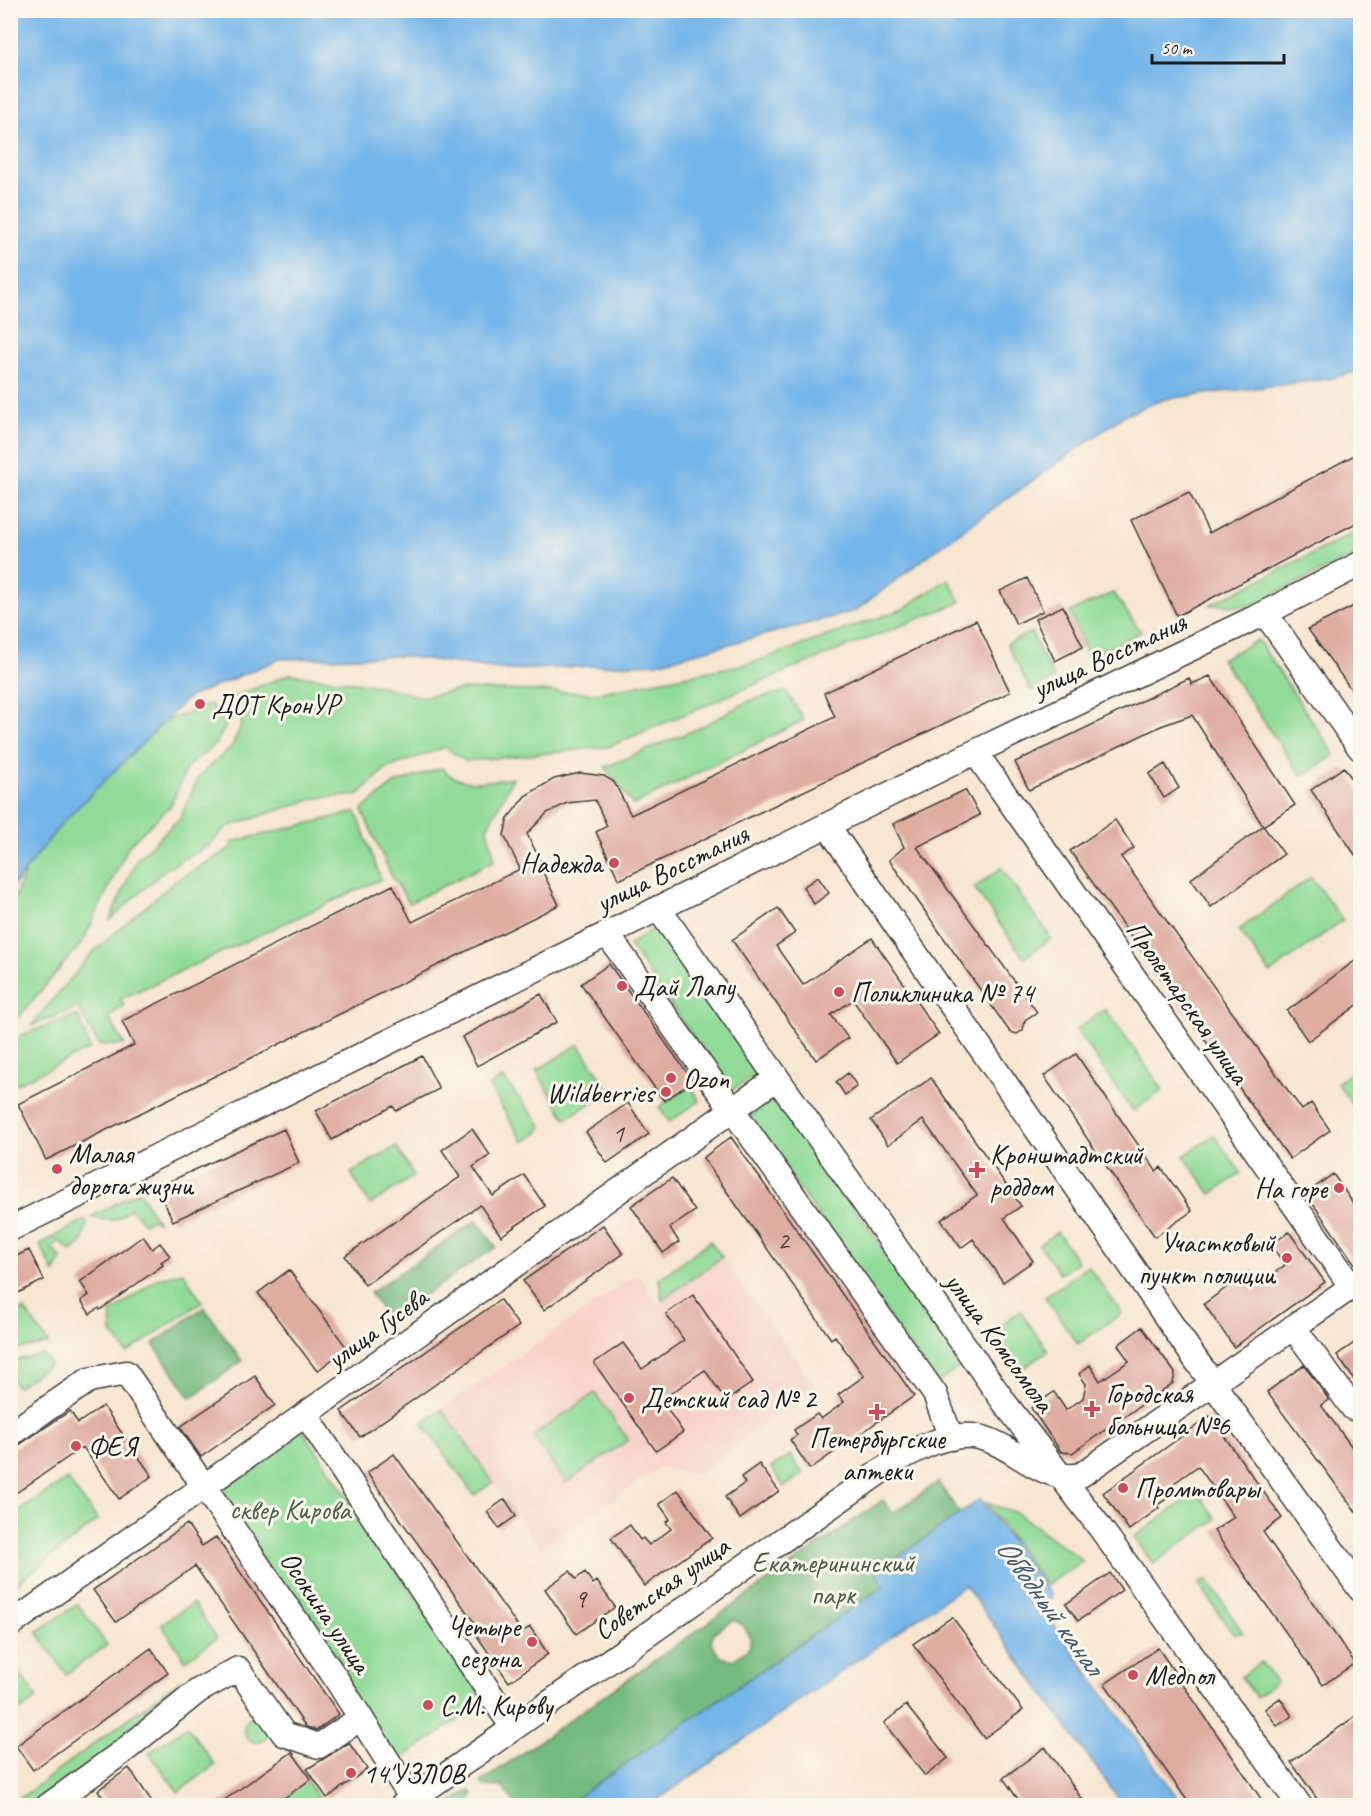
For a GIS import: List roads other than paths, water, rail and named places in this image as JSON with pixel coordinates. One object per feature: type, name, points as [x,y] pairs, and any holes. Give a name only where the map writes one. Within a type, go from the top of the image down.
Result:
[{"type":"street","name":"улица Восстания","points":[[10,1229],[975,752],[1265,613],[1360,564]]},
{"type":"street","points":[[1265,613],[1360,748]]},
{"type":"street","name":"Пролетарская улица","points":[[975,752],[1356,1284]]},
{"type":"street","points":[[827,825],[1213,1384],[1360,1589]]},
{"type":"street","name":"улица Комсомола","points":[[658,908],[1004,1402],[1300,1806]]},
{"type":"street","points":[[607,934],[934,1394],[951,1438]]},
{"type":"street","name":"улица Гусева","points":[[10,1625],[777,1078]]},
{"type":"street","points":[[1060,1476],[1074,1476],[1089,1472],[1356,1284]]},
{"type":"street","points":[[1293,1328],[1353,1408],[1360,1403]]},
{"type":"street","name":"Осокина улица","points":[[10,1434],[89,1380],[126,1373],[361,1718],[407,1802]]},
{"type":"street","points":[[306,1415],[513,1728]]},
{"type":"street","name":"Советская улица","points":[[407,1802],[894,1462],[951,1438],[983,1438],[1060,1476]]},
{"type":"street","points":[[48,1806],[125,1750],[198,1691],[238,1669],[284,1734],[292,1738],[319,1746],[361,1718]]},
{"type":"water","points":[[11,10],[1360,11],[1360,371],[1328,379],[1165,399],[1125,415],[949,540],[855,611],[657,663],[508,670],[403,656],[280,659],[189,697],[62,823],[11,889]]},
{"type":"water","points":[[980,1499],[1052,1597],[1041,1607],[1183,1805],[1123,1805],[965,1585],[650,1805],[566,1805],[884,1586],[876,1573]]},
{"type":"place","name":"ДОТ КронУР","points":[[200,704]]},
{"type":"place","name":"Надежда","points":[[614,863]]},
{"type":"place","name":"Дай Лапу","points":[[622,986]]},
{"type":"place","name":"Поликлиника № 74","points":[[839,992]]},
{"type":"place","name":"Ozon","points":[[671,1078]]},
{"type":"place","name":"Wildberries","points":[[666,1092]]},
{"type":"place","name":"Малая дорога жизни","points":[[57,1169]]},
{"type":"place","name":"Кронштадтский роддом","points":[[977,1170]]},
{"type":"place","name":"На горе","points":[[1339,1188]]},
{"type":"place","name":"Участковый пункт полиции","points":[[1287,1258]]},
{"type":"place","name":"Детский сад № 2","points":[[629,1398]]},
{"type":"place","name":"Городская больница №6","points":[[1092,1409]]},
{"type":"place","name":"Петербургские аптеки","points":[[877,1412]]},
{"type":"place","name":"ФЕЯ","points":[[76,1446]]},
{"type":"place","name":"Промтовары","points":[[1123,1488]]},
{"type":"place","name":"Четыре сезона","points":[[532,1642]]},
{"type":"place","name":"Медпол","points":[[1133,1675]]},
{"type":"place","name":"С.М. Кирову","points":[[428,1705]]},
{"type":"place","name":"14'УЗЛОВ","points":[[351,1773]]},
{"type":"park label","name":"сквер Кирова","points":[[290,1509]]},
{"type":"park label","name":"Екатерининский парк","points":[[833,1578]]},
{"type":"water label","name":"Обводный канал","points":[[1050,1606]]}]
